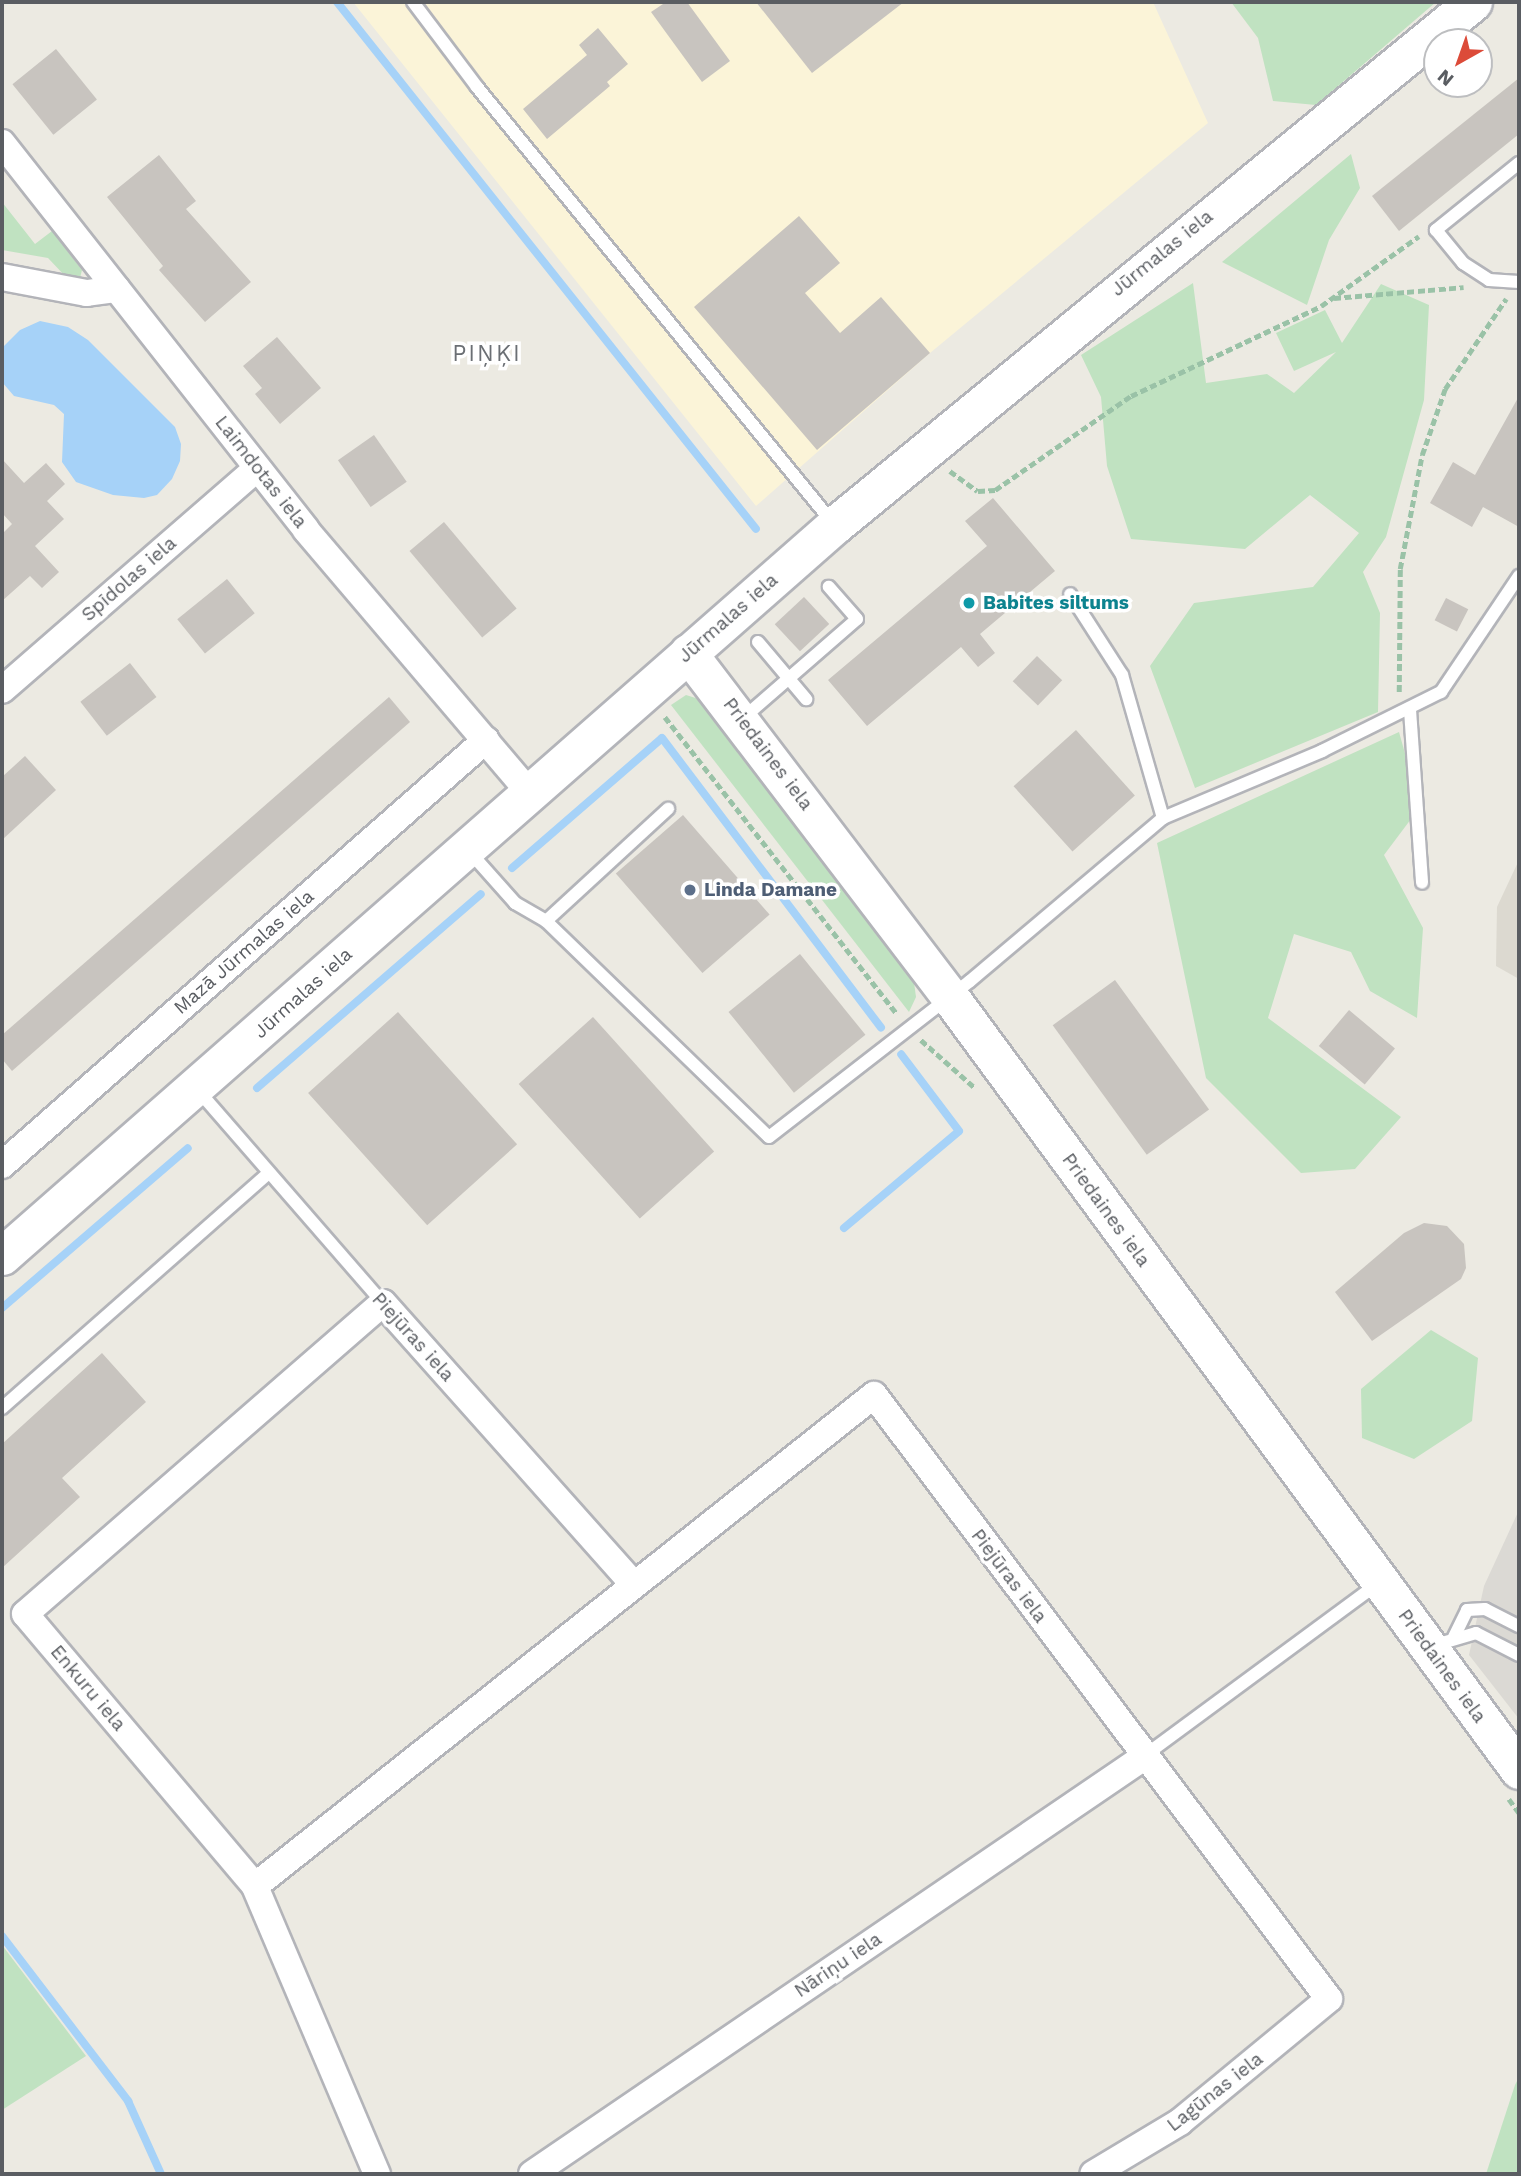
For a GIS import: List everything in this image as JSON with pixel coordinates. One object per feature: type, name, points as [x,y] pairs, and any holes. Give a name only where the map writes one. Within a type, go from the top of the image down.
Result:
[{"type":"main road","name":"Jūrmalas iela","points":[[2,1256],[835,525],[1473,2]]},
{"type":"main road","name":"Priedaines iela","points":[[688,653],[741,719],[950,998],[1380,1581],[1441,1642],[1511,1780]]},
{"type":"street","name":"Laimdotas iela","points":[[2,144],[257,468],[530,793]]},
{"type":"street","points":[[2,277],[87,293],[117,289]]},
{"type":"street","name":"Spīdolas iela","points":[[2,690],[257,468]]},
{"type":"street","name":"Mazā Jūrmalas iela","points":[[2,1165],[486,740]]},
{"type":"street","name":"Piejūras iela","points":[[383,1303],[634,1584]]},
{"type":"street","name":"Enkuru iela","points":[[377,2174],[255,1886],[24,1614],[383,1303]]},
{"type":"street","name":"Piejūras iela","points":[[255,1886],[874,1395],[1329,2000]]},
{"type":"street","name":"Nāriņu iela","points":[[532,2174],[1144,1756]]},
{"type":"street","name":"Lagūnas iela","points":[[1093,2174],[1180,2122],[1329,2000]]},
{"type":"lane","points":[[413,2],[477,88],[835,525]]},
{"type":"lane","points":[[1517,282],[1489,279],[1463,263],[1436,230],[1519,163]]},
{"type":"lane","points":[[467,848],[515,903],[546,921],[769,1137],[950,998],[1163,818],[1410,710],[1441,692],[1519,576]]},
{"type":"lane","points":[[741,719],[857,619],[829,587]]},
{"type":"lane","points":[[1070,594],[1122,675],[1163,818]]},
{"type":"lane","points":[[758,642],[806,699]]},
{"type":"lane","points":[[1410,710],[1422,883]]},
{"type":"lane","points":[[546,921],[668,810]]},
{"type":"lane","name":"Piejūras iela","points":[[196,1088],[267,1174],[383,1303]]},
{"type":"lane","points":[[2,1408],[267,1174]]},
{"type":"lane","points":[[1144,1756],[1380,1581]]},
{"type":"lane","points":[[1441,1642],[1468,1610],[1485,1609],[1519,1626]]},
{"type":"lane","points":[[1441,1642],[1476,1633],[1519,1655]]},
{"type":"path","points":[[945,467],[978,491],[995,490],[1131,396],[1332,298],[1411,238],[1436,230]]},
{"type":"path","points":[[1332,298],[1461,288],[1489,279]]},
{"type":"path","points":[[1410,710],[1397,689],[1400,569],[1422,455],[1445,389],[1517,282]]},
{"type":"path","points":[[657,706],[909,1030],[979,1092]]},
{"type":"path","points":[[1511,1780],[1519,1813]]},
{"type":"shaded area","points":[[353,2],[1153,2],[1208,123],[930,353],[756,506]]},
{"type":"shaded area","points":[[1519,860],[1519,979],[1496,966],[1497,907]]},
{"type":"shaded area","points":[[1519,1510],[1519,1719],[1469,1655],[1484,1586]]},
{"type":"green space","points":[[1231,2],[1436,2],[1316,105],[1273,101],[1258,38]]},
{"type":"green space","points":[[1351,154],[1360,188],[1329,240],[1307,305],[1222,262]]},
{"type":"green space","points":[[2,202],[35,244],[52,231],[82,270],[80,278],[66,277],[48,258],[2,250]]},
{"type":"green space","points":[[1193,283],[1206,383],[1267,374],[1294,393],[1336,352],[1294,371],[1276,333],[1325,310],[1342,343],[1381,284],[1429,305],[1424,400],[1386,537],[1363,572],[1380,613],[1378,712],[1195,788],[1150,666],[1194,603],[1313,587],[1359,533],[1310,495],[1245,549],[1131,539],[1107,466],[1101,397],[1081,355]]},
{"type":"green space","points":[[686,695],[702,700],[913,975],[916,997],[909,1012],[671,705]]},
{"type":"green space","points":[[1399,732],[1420,807],[1384,855],[1423,928],[1417,1018],[1370,991],[1351,952],[1294,934],[1268,1018],[1401,1117],[1355,1169],[1301,1173],[1206,1078],[1157,843]]},
{"type":"green space","points":[[1431,1330],[1478,1358],[1472,1421],[1414,1459],[1362,1438],[1361,1389]]},
{"type":"green space","points":[[2,1945],[86,2056],[2,2110]]},
{"type":"green space","points":[[1519,2077],[1519,2174],[1486,2174],[1515,2085]]},
{"type":"water","points":[[40,321],[68,327],[88,340],[175,427],[181,444],[180,461],[172,479],[157,495],[144,498],[113,495],[76,482],[62,462],[64,414],[54,405],[14,396],[2,382],[2,348],[20,330]]},
{"type":"building","points":[[666,2],[687,2],[730,61],[702,82],[651,12]]},
{"type":"building","points":[[756,2],[904,2],[812,73]]},
{"type":"building","points":[[598,28],[628,64],[607,82],[610,86],[547,139],[523,109],[587,55],[579,45]]},
{"type":"building","points":[[56,49],[97,100],[53,135],[12,84]]},
{"type":"building","points":[[1519,78],[1519,134],[1399,231],[1372,196]]},
{"type":"building","points":[[159,155],[196,201],[186,209],[251,282],[205,322],[159,270],[163,266],[107,197]]},
{"type":"building","points":[[799,216],[840,263],[805,293],[840,333],[881,297],[930,353],[817,450],[694,307]]},
{"type":"building","points":[[277,337],[321,388],[280,424],[255,394],[262,388],[243,366]]},
{"type":"building","points":[[1519,396],[1519,527],[1483,507],[1472,527],[1430,503],[1453,462],[1475,475]]},
{"type":"building","points":[[374,435],[407,482],[371,507],[338,460]]},
{"type":"building","points":[[2,459],[24,483],[46,463],[65,484],[47,501],[64,519],[35,546],[59,572],[42,588],[30,576],[2,601],[2,534],[12,524],[2,513]]},
{"type":"building","name":"Babites siltums","points":[[993,498],[1055,571],[980,634],[995,653],[978,667],[961,647],[867,726],[828,680],[987,546],[965,521]]},
{"type":"building","points":[[444,522],[517,609],[482,637],[410,551]]},
{"type":"building","points":[[227,579],[255,613],[205,653],[177,619]]},
{"type":"building","points":[[804,597],[829,624],[800,651],[775,624]]},
{"type":"building","points":[[1446,598],[1468,609],[1457,632],[1435,620]]},
{"type":"building","points":[[1037,656],[1062,680],[1038,705],[1013,681]]},
{"type":"building","points":[[130,663],[156,697],[107,736],[80,702]]},
{"type":"building","points":[[389,697],[410,722],[12,1071],[2,1059],[2,1035]]},
{"type":"building","points":[[1076,730],[1135,795],[1072,852],[1014,786]]},
{"type":"building","points":[[25,756],[56,790],[2,840],[2,777]]},
{"type":"building","points":[[683,815],[770,915],[702,973],[616,873]]},
{"type":"building","points":[[800,954],[865,1035],[794,1093],[729,1012]]},
{"type":"building","points":[[1115,980],[1209,1109],[1147,1155],[1053,1025]]},
{"type":"building","points":[[1349,1010],[1395,1049],[1365,1085],[1319,1046]]},
{"type":"building","points":[[398,1012],[517,1144],[427,1225],[308,1093]]},
{"type":"building","points":[[593,1017],[714,1152],[640,1218],[519,1084]]},
{"type":"building","points":[[1424,1223],[1447,1226],[1464,1244],[1466,1268],[1461,1279],[1372,1341],[1335,1292],[1404,1233]]},
{"type":"building","points":[[102,1353],[146,1402],[62,1478],[80,1497],[2,1568],[2,1444]]},
{"type":"waterway","points":[[337,2],[756,529]]},
{"type":"waterway","points":[[512,868],[662,738],[881,1028]]},
{"type":"waterway","points":[[257,1088],[481,894]]},
{"type":"waterway","points":[[844,1228],[959,1131],[901,1054]]},
{"type":"waterway","points":[[2,1308],[188,1148]]},
{"type":"waterway","points":[[2,1936],[128,2101],[161,2174]]},
{"type":"place","name":"Babites siltums","points":[[969,603]]},
{"type":"place","name":"Linda Damane","points":[[690,890]]},
{"type":"district","name":"PIŅĶI","points":[[487,354]]}]
